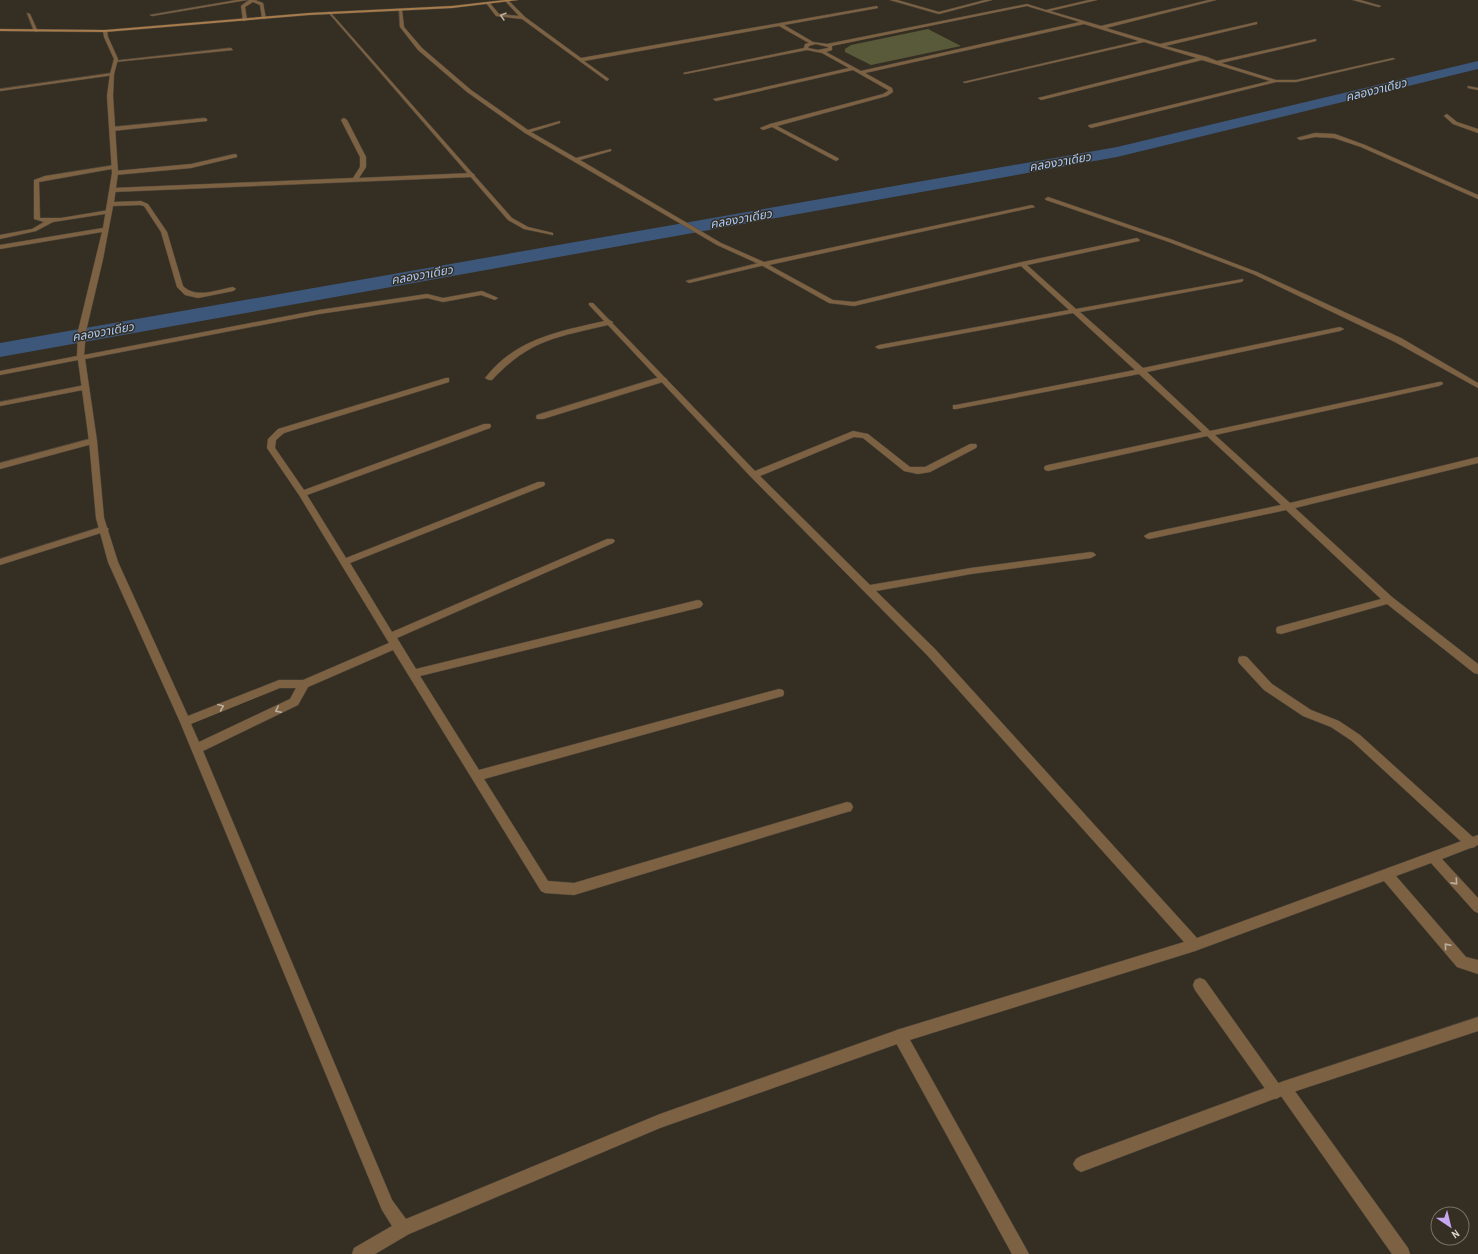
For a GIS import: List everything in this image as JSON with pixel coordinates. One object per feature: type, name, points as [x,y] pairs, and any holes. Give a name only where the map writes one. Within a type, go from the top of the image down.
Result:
[{"type":"street","points":[[152,15],[245,0]]},
{"type":"street","points":[[245,20],[243,6],[252,0],[262,4],[264,18]]},
{"type":"street","points":[[0,30],[105,31],[329,13],[400,10],[516,0]]},
{"type":"street","points":[[892,0],[939,13],[990,0]]},
{"type":"street","points":[[1046,11],[1095,0]]},
{"type":"street","points":[[1102,28],[1214,0]]},
{"type":"street","points":[[1354,0],[1379,6]]},
{"type":"street","points":[[507,1],[523,18],[607,80]]},
{"type":"street","points":[[488,3],[498,15],[523,18]]},
{"type":"street","points":[[807,49],[807,45],[828,45],[1027,5],[1205,58],[1276,81]]},
{"type":"street","points":[[579,60],[877,7]]},
{"type":"street","points":[[400,10],[402,27],[420,49],[469,91],[527,132],[719,244],[763,264],[831,302],[854,304],[1022,264],[1137,240]]},
{"type":"street","points":[[329,13],[510,219],[526,228],[551,234]]},
{"type":"street","points":[[28,14],[36,30]]},
{"type":"street","points":[[859,73],[1085,22]]},
{"type":"street","points":[[1162,45],[1256,24]]},
{"type":"street","points":[[781,25],[813,44]]},
{"type":"street","points":[[105,31],[106,37],[116,59],[112,74],[110,96],[115,170],[111,204],[100,259],[82,331],[80,354],[93,442],[100,518],[113,562],[185,722],[387,1205],[403,1228]]},
{"type":"street","points":[[965,82],[1145,40]]},
{"type":"street","points":[[1218,62],[1314,40]]},
{"type":"street","points":[[823,52],[830,49],[828,45]]},
{"type":"street","points":[[115,61],[231,49]]},
{"type":"street","points":[[685,73],[807,49],[823,52],[890,89],[891,92],[885,95],[763,128]]},
{"type":"street","points":[[1041,98],[1205,58]]},
{"type":"street","points":[[1091,126],[1276,81],[1296,81],[1393,59]]},
{"type":"street","points":[[716,99],[853,69]]},
{"type":"street","points":[[0,90],[112,74]]},
{"type":"street","points":[[1470,87],[1478,89]]},
{"type":"street","points":[[1447,116],[1455,123],[1478,131]]},
{"type":"street","points":[[112,129],[205,120]]},
{"type":"street","points":[[344,120],[363,157],[363,167],[355,180]]},
{"type":"street","points":[[527,132],[558,122]]},
{"type":"street","points":[[772,126],[836,159]]},
{"type":"street","points":[[1300,138],[1316,135],[1335,136],[1363,146],[1478,196]]},
{"type":"street","points":[[575,160],[609,150]]},
{"type":"street","points":[[109,212],[52,221],[37,219],[36,181],[44,178],[115,170],[193,167],[235,156]]},
{"type":"street","points":[[113,190],[472,175]]},
{"type":"street","points":[[1048,199],[1170,241],[1255,273],[1398,340],[1478,386]]},
{"type":"street","points":[[111,204],[142,202],[146,205],[164,232],[180,287],[187,294],[198,296],[233,289]]},
{"type":"street","points":[[690,282],[763,264],[1032,207]]},
{"type":"street","points":[[0,237],[34,230],[52,221]]},
{"type":"street","points":[[0,247],[106,229]]},
{"type":"street","points":[[1022,264],[1141,371],[1388,600],[1478,670]]},
{"type":"street","points":[[879,347],[1241,280]]},
{"type":"street","points":[[0,373],[80,354],[319,312],[427,296],[443,300],[482,293],[495,298]]},
{"type":"street","points":[[591,304],[754,475],[931,652],[1195,945]]},
{"type":"street","points":[[488,378],[510,357],[530,344],[609,322]]},
{"type":"street","points":[[956,407],[1141,371],[1340,329]]},
{"type":"street","points":[[540,417],[663,379]]},
{"type":"street","points":[[446,380],[281,431],[272,440],[271,448],[302,494],[545,887],[574,889],[848,807]]},
{"type":"street","points":[[1048,468],[1439,384]]},
{"type":"street","points":[[0,404],[85,387]]},
{"type":"street","points":[[302,494],[487,426]]},
{"type":"street","points":[[754,475],[853,434],[865,436],[907,469],[918,471],[927,470],[973,446]]},
{"type":"street","points":[[0,466],[93,442]]},
{"type":"street","points":[[1149,536],[1288,507],[1478,460]]},
{"type":"street","points":[[344,562],[541,484]]},
{"type":"street","points":[[0,562],[104,529]]},
{"type":"street","points":[[185,722],[278,684],[304,684],[393,641],[610,541]]},
{"type":"street","points":[[868,589],[971,571],[1091,555]]},
{"type":"street","points":[[1281,630],[1388,600]]},
{"type":"street","points":[[413,674],[698,604]]},
{"type":"street","points":[[360,1254],[403,1228],[660,1120],[900,1036],[1195,945],[1475,842],[1356,738],[1335,724],[1307,714],[1268,687],[1243,660]]},
{"type":"street","points":[[196,750],[294,702],[304,684]]},
{"type":"street","points":[[476,776],[779,693]]},
{"type":"street","points":[[1433,857],[1478,907]]},
{"type":"street","points":[[1387,875],[1462,962],[1478,967]]},
{"type":"street","points":[[1200,985],[1402,1254]]},
{"type":"street","points":[[1081,1164],[1280,1090],[1478,1024]]},
{"type":"street","points":[[900,1036],[1021,1254]]},
{"type":"green space","points":[[928,29],[961,46],[871,65],[845,52],[845,49],[851,45]]},
{"type":"waterway","name":"คลองวาเดียว","points":[[0,350],[1117,152],[1478,65]]}]
